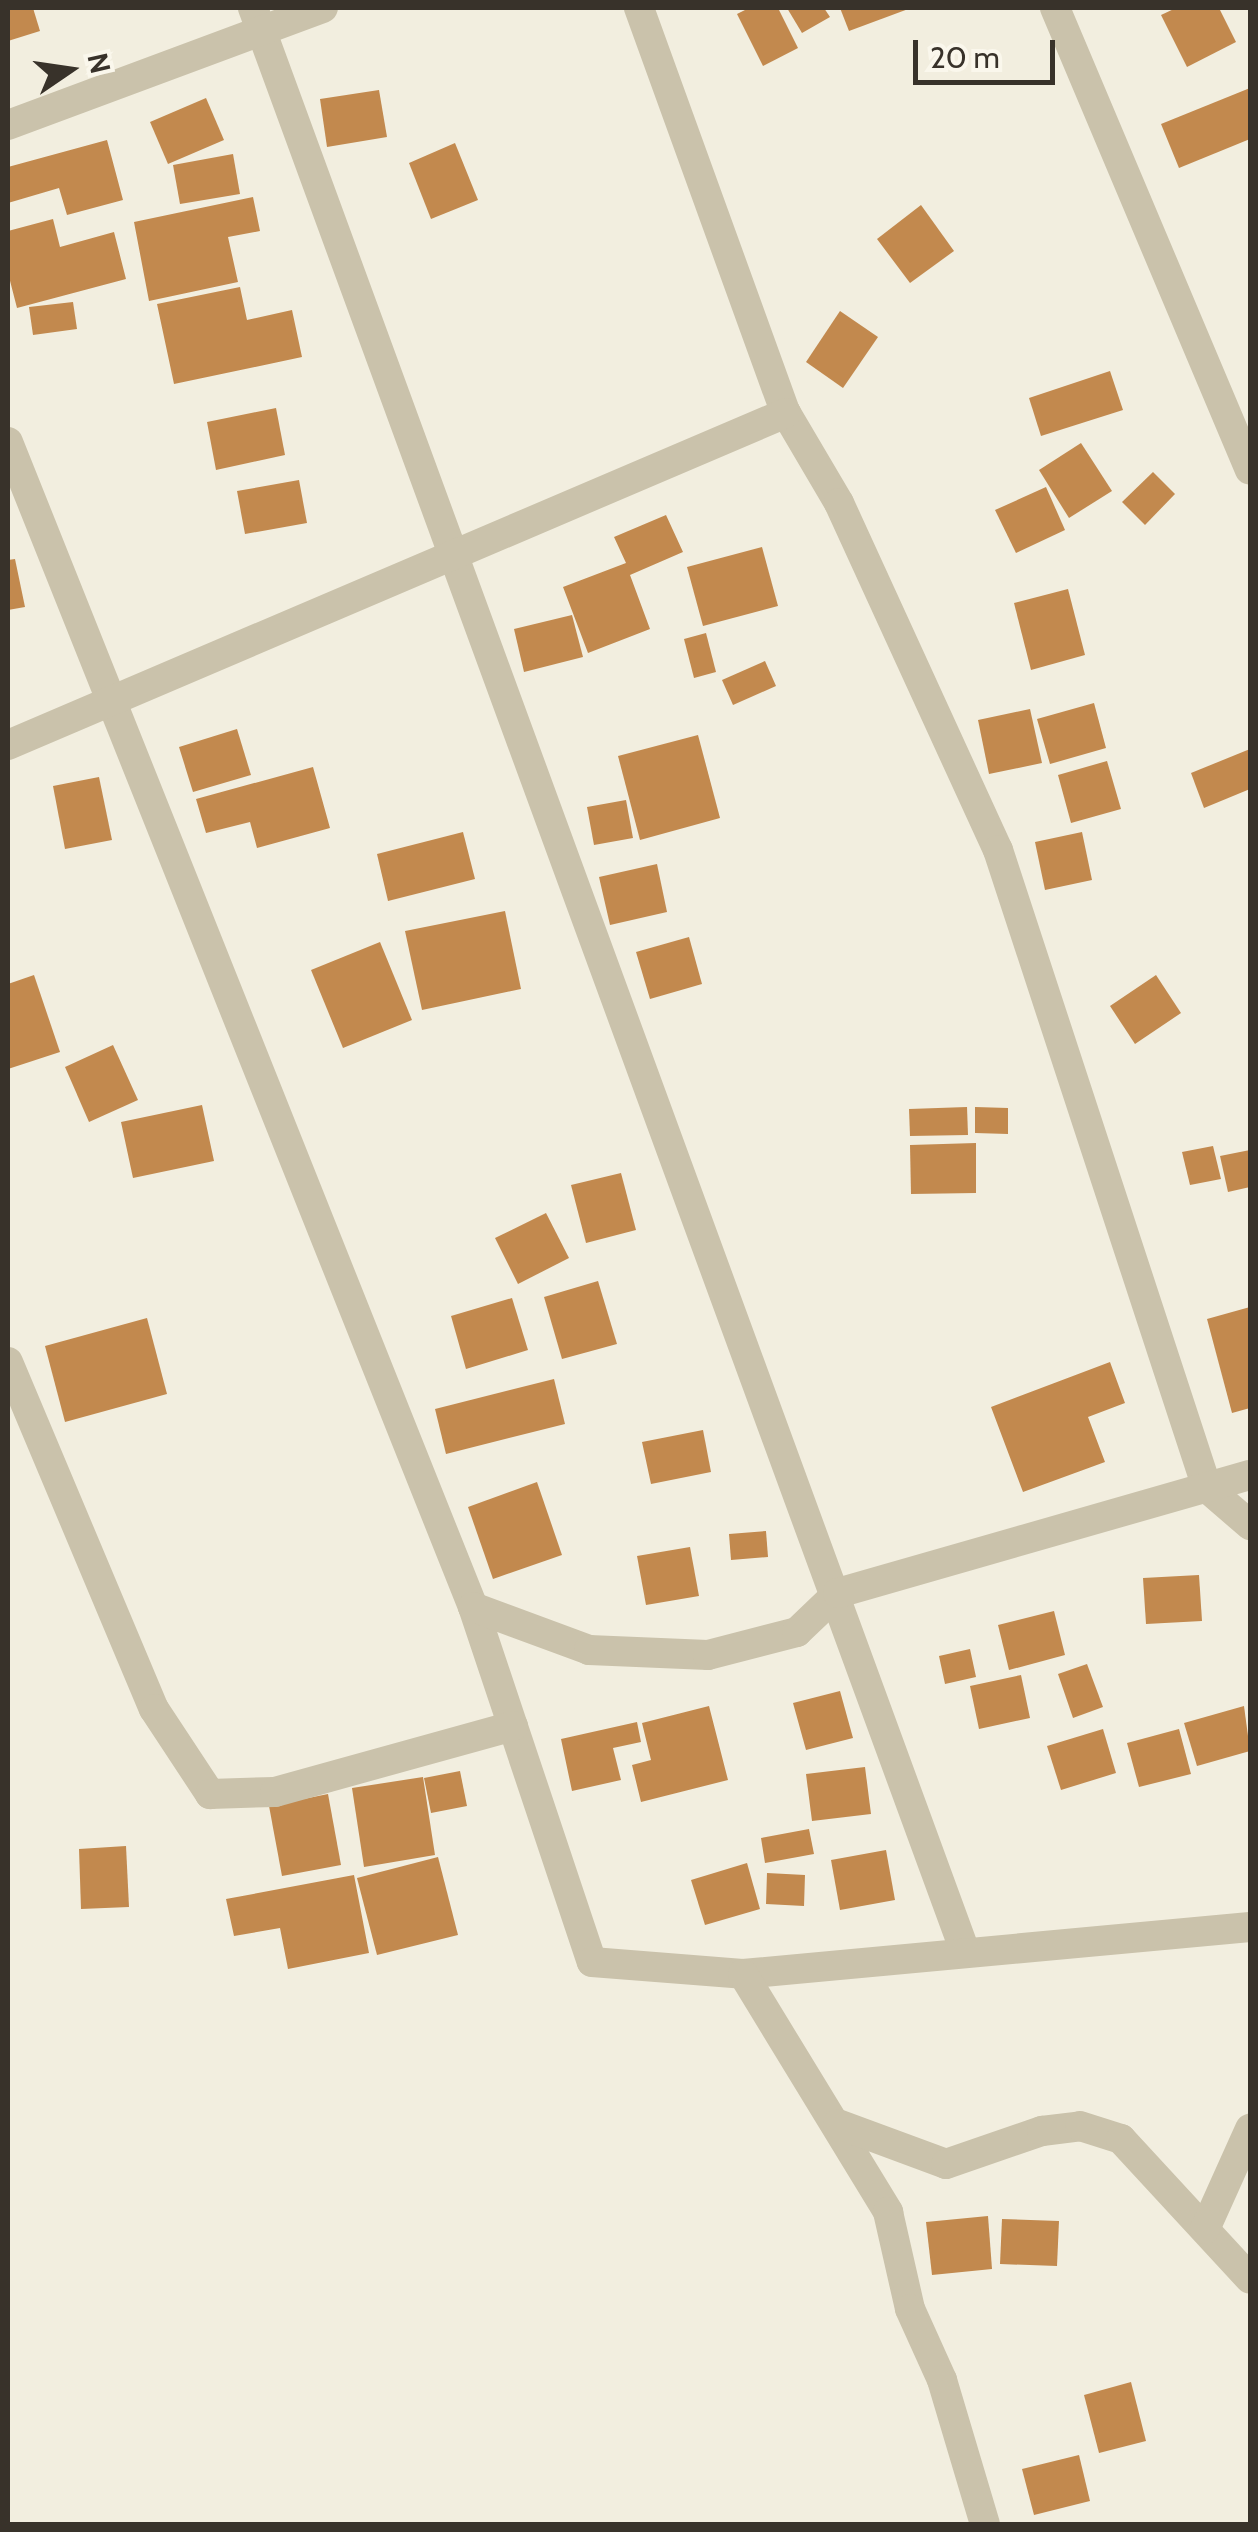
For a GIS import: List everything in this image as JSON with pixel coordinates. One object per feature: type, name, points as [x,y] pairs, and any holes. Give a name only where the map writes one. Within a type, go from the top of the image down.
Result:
[{"type":"street","points":[[8,125],[257,17],[322,8]]},
{"type":"street","points":[[639,8],[786,413],[839,503],[998,850],[1207,1488],[1250,1525]]},
{"type":"street","points":[[1055,8],[1250,470]]},
{"type":"street","points":[[257,17],[838,1592],[964,1949]]},
{"type":"street","points":[[8,745],[456,558],[786,413]]},
{"type":"street","points":[[8,442],[473,1607],[592,1962],[743,1974],[964,1949],[1250,1926]]},
{"type":"street","points":[[8,1362],[154,1709],[210,1794],[274,1792],[513,1726]]},
{"type":"street","points":[[473,1607],[589,1650],[708,1655],[797,1632],[838,1592],[1250,1476]]},
{"type":"street","points":[[743,1974],[838,2124],[888,2212],[910,2308],[942,2380],[985,2524]]},
{"type":"street","points":[[838,2124],[946,2164],[1042,2131],[1080,2126],[1121,2138],[1250,2279]]},
{"type":"street","points":[[1205,2229],[1250,2129]]},
{"type":"building","points":[[8,8],[33,8],[40,31],[8,41]]},
{"type":"building","points":[[749,8],[778,8],[798,48],[763,66],[737,14]]},
{"type":"building","points":[[787,8],[824,8],[830,17],[802,33]]},
{"type":"building","points":[[840,8],[911,8],[849,31]]},
{"type":"building","points":[[1176,8],[1219,8],[1236,42],[1187,67],[1161,15]]},
{"type":"building","points":[[1250,88],[1250,139],[1179,168],[1161,124]]},
{"type":"building","points":[[379,90],[387,137],[327,147],[320,99]]},
{"type":"building","points":[[206,98],[224,140],[168,164],[150,122]]},
{"type":"building","points":[[107,140],[123,200],[67,215],[59,188],[8,203],[8,167]]},
{"type":"building","points":[[455,143],[478,200],[431,219],[409,163]]},
{"type":"building","points":[[233,154],[240,194],[180,204],[173,165]]},
{"type":"building","points":[[253,197],[260,231],[228,237],[238,282],[149,301],[134,222]]},
{"type":"building","points":[[921,205],[954,251],[910,283],[877,239]]},
{"type":"building","points":[[53,219],[60,247],[114,232],[126,279],[17,308],[8,273],[8,231]]},
{"type":"building","points":[[240,287],[247,320],[292,310],[302,357],[174,384],[157,304]]},
{"type":"building","points":[[73,302],[77,329],[33,335],[29,307]]},
{"type":"building","points":[[840,311],[878,337],[843,388],[806,362]]},
{"type":"building","points":[[1110,371],[1123,410],[1041,436],[1029,398]]},
{"type":"building","points":[[276,408],[285,455],[216,470],[207,422]]},
{"type":"building","points":[[1081,443],[1112,491],[1069,518],[1039,470]]},
{"type":"building","points":[[1153,472],[1175,494],[1145,525],[1122,502]]},
{"type":"building","points":[[299,480],[307,523],[245,534],[237,491]]},
{"type":"building","points":[[1046,487],[1065,530],[1016,553],[995,510]]},
{"type":"building","points":[[666,515],[683,552],[630,575],[650,629],[588,653],[563,587],[626,563],[614,537]]},
{"type":"building","points":[[762,547],[778,606],[703,626],[687,567]]},
{"type":"building","points":[[15,559],[25,607],[8,610],[8,560]]},
{"type":"building","points":[[1068,589],[1085,655],[1031,670],[1014,603]]},
{"type":"building","points":[[572,615],[583,657],[524,672],[514,629]]},
{"type":"building","points":[[706,633],[716,672],[694,678],[684,639]]},
{"type":"building","points":[[765,661],[776,686],[733,705],[722,680]]},
{"type":"building","points":[[1094,703],[1106,748],[1050,764],[1037,719]]},
{"type":"building","points":[[1030,709],[1042,763],[989,774],[978,720]]},
{"type":"building","points":[[237,729],[251,775],[193,792],[179,747]]},
{"type":"building","points":[[698,735],[720,818],[640,840],[618,756]]},
{"type":"building","points":[[1250,749],[1250,789],[1204,808],[1191,773]]},
{"type":"building","points":[[1107,761],[1121,809],[1071,823],[1058,775]]},
{"type":"building","points":[[313,767],[330,828],[257,848],[250,822],[206,833],[196,799]]},
{"type":"building","points":[[99,777],[112,840],[65,849],[53,786]]},
{"type":"building","points":[[626,800],[633,838],[594,845],[587,807]]},
{"type":"building","points":[[463,832],[475,879],[388,901],[377,854]]},
{"type":"building","points":[[1082,832],[1092,880],[1045,890],[1035,842]]},
{"type":"building","points":[[657,864],[667,912],[610,925],[599,877]]},
{"type":"building","points":[[505,911],[521,989],[422,1010],[405,931]]},
{"type":"building","points":[[689,937],[702,984],[650,999],[636,952]]},
{"type":"building","points":[[380,942],[412,1020],[343,1048],[311,970]]},
{"type":"building","points":[[34,975],[60,1052],[8,1069],[8,984]]},
{"type":"building","points":[[1156,975],[1181,1013],[1135,1044],[1110,1006]]},
{"type":"building","points":[[113,1045],[138,1100],[89,1122],[65,1067]]},
{"type":"building","points":[[202,1105],[214,1161],[133,1178],[121,1122]]},
{"type":"building","points":[[967,1107],[968,1135],[910,1136],[909,1109]]},
{"type":"building","points":[[975,1107],[1008,1108],[1008,1134],[975,1133]]},
{"type":"building","points":[[976,1143],[976,1193],[911,1194],[910,1145]]},
{"type":"building","points":[[1213,1146],[1221,1179],[1190,1185],[1182,1152]]},
{"type":"building","points":[[1250,1150],[1250,1187],[1228,1192],[1220,1156]]},
{"type":"building","points":[[621,1173],[636,1230],[586,1243],[571,1185]]},
{"type":"building","points":[[546,1213],[569,1258],[518,1284],[495,1238]]},
{"type":"building","points":[[598,1281],[617,1344],[562,1359],[544,1297]]},
{"type":"building","points":[[512,1298],[528,1350],[466,1369],[451,1316]]},
{"type":"building","points":[[1250,1307],[1250,1408],[1232,1413],[1207,1319]]},
{"type":"building","points":[[147,1318],[167,1394],[65,1422],[45,1346]]},
{"type":"building","points":[[1110,1362],[1125,1403],[1088,1417],[1105,1462],[1023,1492],[991,1407]]},
{"type":"building","points":[[554,1379],[565,1424],[446,1454],[435,1409]]},
{"type":"building","points":[[703,1430],[711,1472],[651,1484],[642,1442]]},
{"type":"building","points":[[537,1482],[562,1555],[493,1579],[468,1507]]},
{"type":"building","points":[[766,1531],[768,1557],[731,1560],[729,1534]]},
{"type":"building","points":[[690,1547],[699,1596],[646,1605],[637,1556]]},
{"type":"building","points":[[1199,1575],[1202,1621],[1146,1624],[1143,1578]]},
{"type":"building","points":[[1054,1611],[1065,1655],[1009,1670],[998,1625]]},
{"type":"building","points":[[970,1649],[976,1677],[945,1684],[939,1656]]},
{"type":"building","points":[[1087,1664],[1103,1707],[1073,1718],[1058,1674]]},
{"type":"building","points":[[1021,1675],[1030,1718],[979,1729],[970,1686]]},
{"type":"building","points":[[840,1691],[853,1738],[806,1750],[793,1703]]},
{"type":"building","points":[[709,1706],[728,1780],[641,1802],[632,1765],[651,1760],[642,1723]]},
{"type":"building","points":[[1244,1706],[1250,1751],[1197,1766],[1184,1723]]},
{"type":"building","points":[[637,1722],[641,1742],[613,1748],[621,1780],[572,1791],[561,1739]]},
{"type":"building","points":[[1103,1729],[1116,1773],[1061,1790],[1047,1746]]},
{"type":"building","points":[[1179,1729],[1191,1774],[1139,1787],[1127,1743]]},
{"type":"building","points":[[865,1767],[871,1814],[812,1821],[806,1774]]},
{"type":"building","points":[[460,1771],[467,1806],[431,1813],[424,1778]]},
{"type":"building","points":[[423,1777],[435,1855],[364,1867],[352,1788]]},
{"type":"building","points":[[328,1794],[341,1865],[282,1876],[269,1806]]},
{"type":"building","points":[[809,1829],[814,1854],[765,1863],[761,1838]]},
{"type":"building","points":[[126,1846],[129,1907],[81,1909],[79,1849]]},
{"type":"building","points":[[886,1850],[895,1900],[840,1910],[831,1860]]},
{"type":"building","points":[[438,1857],[458,1935],[377,1955],[357,1878]]},
{"type":"building","points":[[747,1863],[760,1909],[705,1925],[691,1880]]},
{"type":"building","points":[[767,1873],[805,1875],[804,1906],[766,1904]]},
{"type":"building","points":[[354,1875],[369,1953],[288,1969],[280,1928],[234,1936],[226,1899]]},
{"type":"building","points":[[988,2216],[992,2269],[932,2275],[926,2222]]},
{"type":"building","points":[[1002,2219],[1059,2221],[1057,2266],[1000,2264]]},
{"type":"building","points":[[1131,2382],[1146,2441],[1099,2453],[1084,2395]]},
{"type":"building","points":[[1079,2455],[1090,2501],[1034,2515],[1022,2469]]}]
